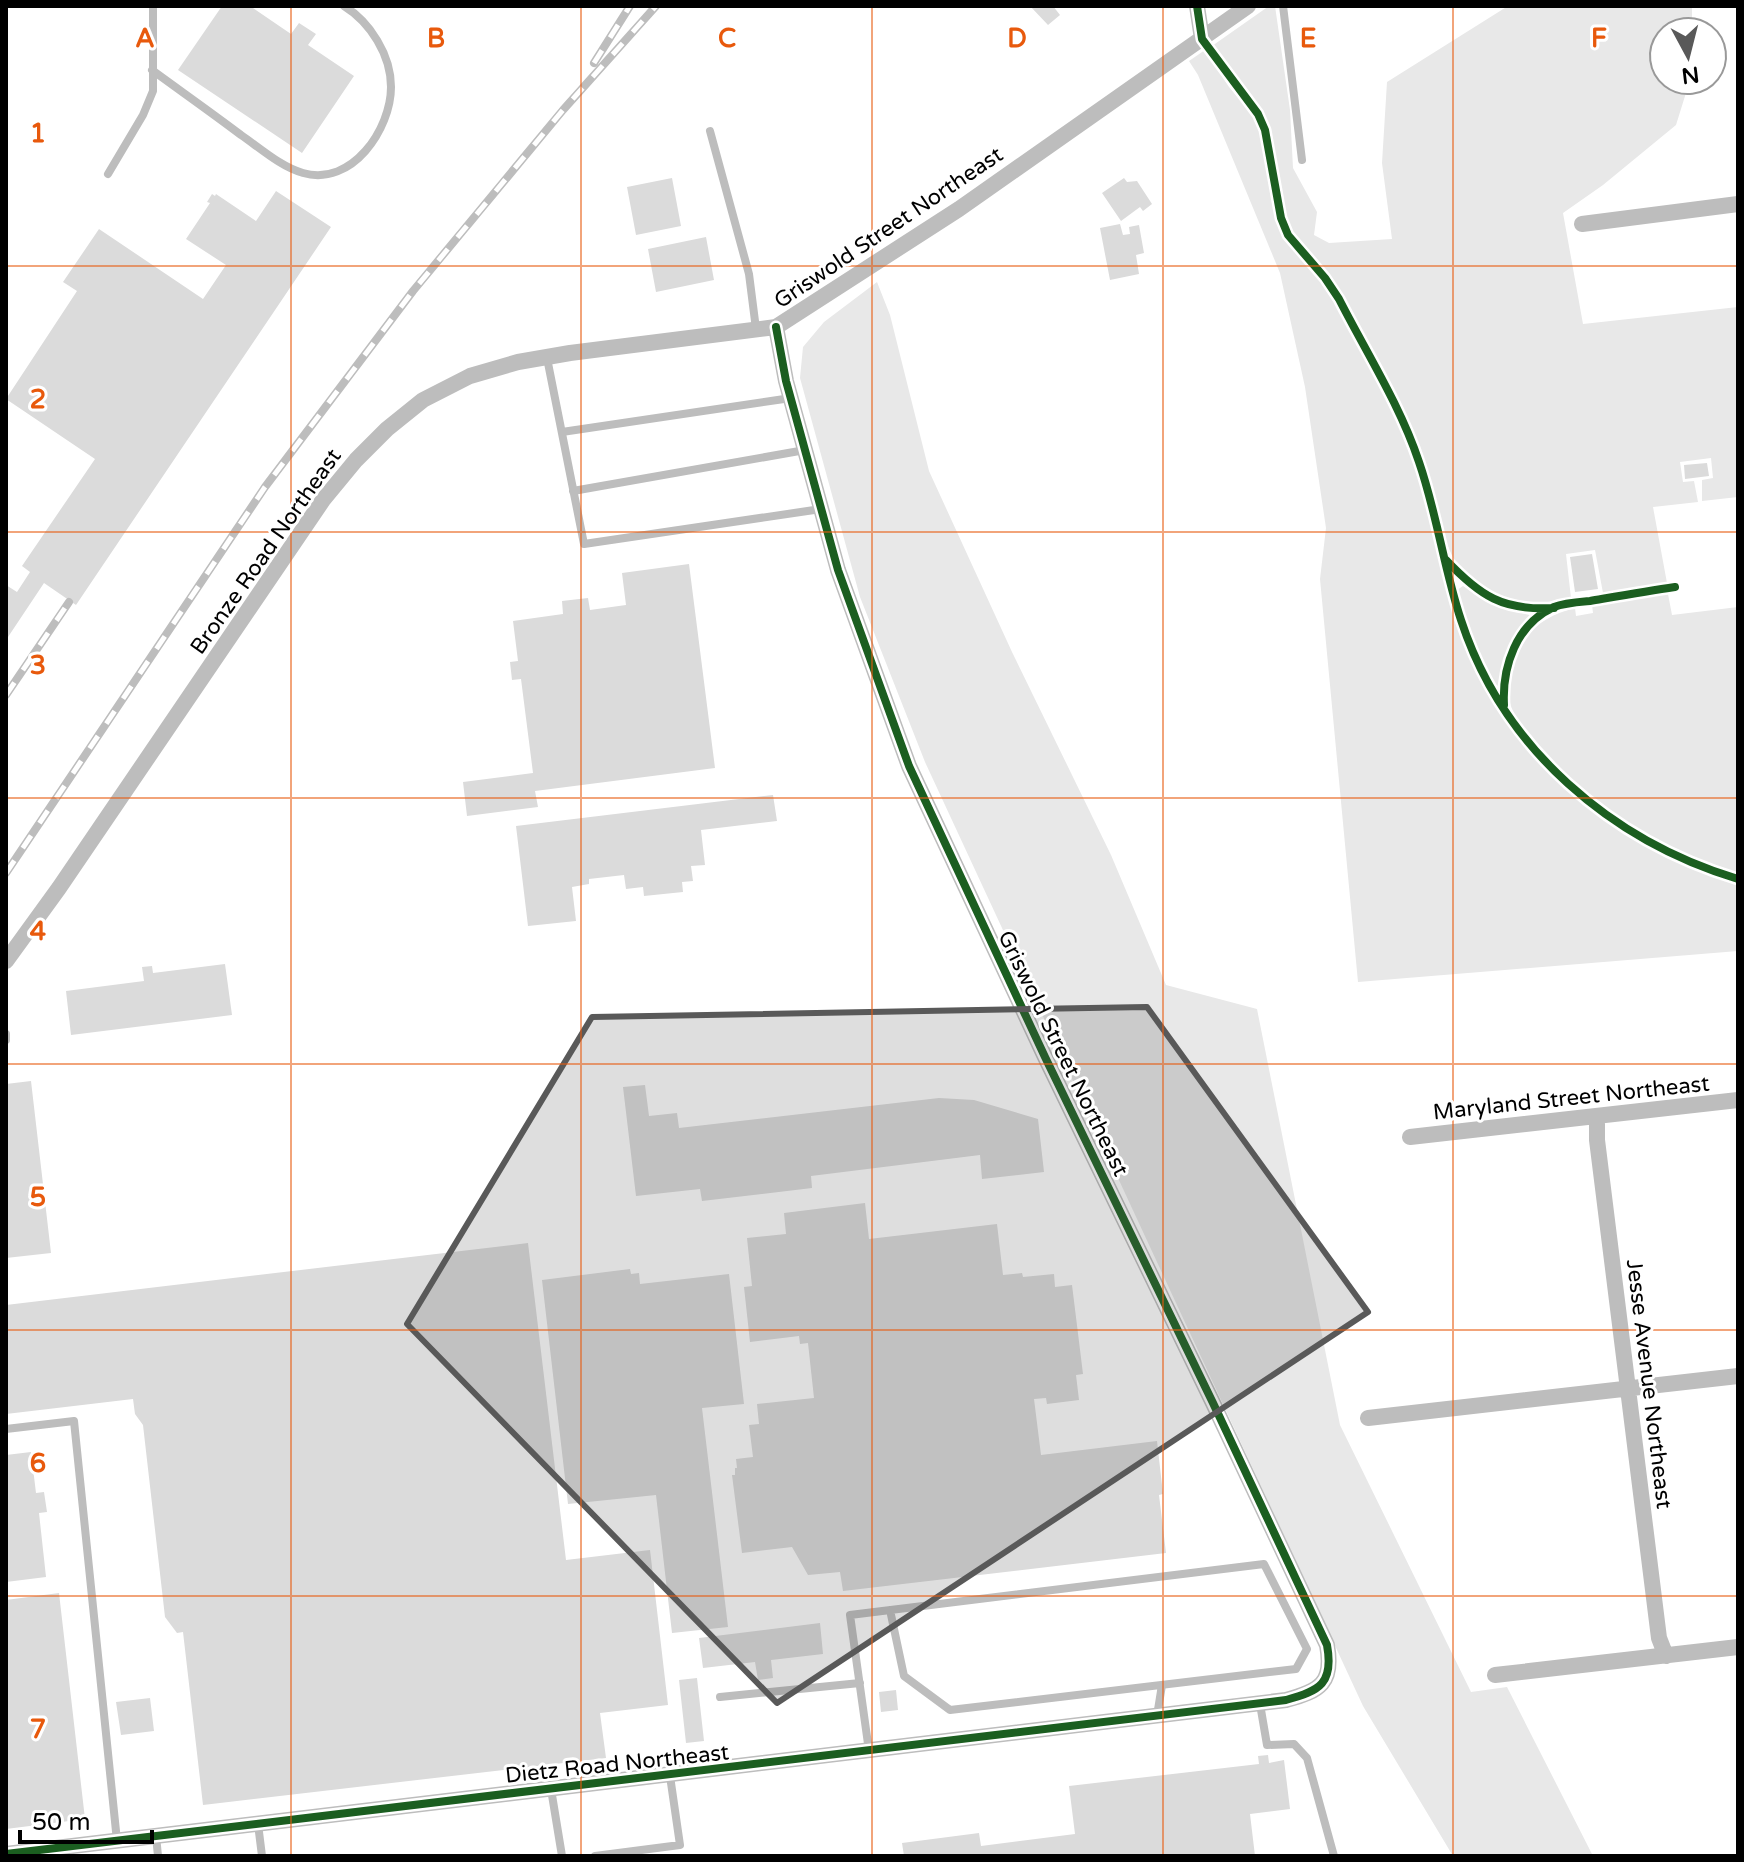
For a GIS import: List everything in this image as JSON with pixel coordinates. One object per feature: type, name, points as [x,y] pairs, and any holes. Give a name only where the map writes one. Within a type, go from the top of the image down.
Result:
[{"type":"street","points":[[1197,6],[1202,39]]},
{"type":"street","name":"Griswold Street Northeast","points":[[1231,1707],[1286,1700],[1314,1691],[1328,1675],[1331,1664],[1327,1645],[909,766],[838,570],[791,398],[776,327],[959,209],[1248,6]]},
{"type":"street","points":[[1582,224],[1738,204]]},
{"type":"street","name":"Bronze Road Northeast","points":[[6,961],[323,500],[387,429],[423,400],[488,370],[547,357],[776,327]]},
{"type":"street","name":"Maryland Street Northeast","points":[[1410,1137],[1738,1100]]},
{"type":"street","name":"Jesse Avenue Northeast","points":[[1597,1117],[1597,1140],[1659,1638],[1666,1656]]},
{"type":"street","points":[[1368,1418],[1738,1376]]},
{"type":"street","points":[[1495,1675],[1738,1647]]},
{"type":"street","name":"Dietz Road Northeast","points":[[6,1854],[1231,1707]]},
{"type":"lane","points":[[108,174],[143,115],[153,91],[153,6]]},
{"type":"lane","points":[[152,70],[276,160],[305,174],[334,173],[357,162],[380,131],[391,87],[383,49],[357,14],[344,6]]},
{"type":"lane","points":[[1283,6],[1302,160]]},
{"type":"lane","points":[[710,131],[749,274],[756,330]]},
{"type":"lane","points":[[547,357],[584,544],[821,509]]},
{"type":"lane","points":[[562,432],[791,398]]},
{"type":"lane","points":[[573,491],[805,450]]},
{"type":"lane","points":[[6,1429],[74,1421],[117,1841]]},
{"type":"lane","points":[[869,1752],[850,1615],[890,1610],[1264,1564],[1307,1649],[1296,1669],[950,1710],[904,1676],[890,1610]]},
{"type":"lane","points":[[720,1697],[860,1683]]},
{"type":"lane","points":[[1156,1717],[1162,1685]]},
{"type":"lane","points":[[1260,1704],[1267,1745],[1294,1744],[1307,1758],[1334,1856]]},
{"type":"lane","points":[[595,1856],[680,1845],[670,1776]]},
{"type":"lane","points":[[551,1789],[562,1856]]},
{"type":"lane","points":[[258,1824],[262,1856]]},
{"type":"lane","points":[[156,1836],[158,1856]]},
{"type":"highlighted area","points":[[1147,1007],[1368,1312],[777,1703],[407,1324],[592,1017]]},
{"type":"shaded area","points":[[1269,6],[1275,6],[1290,110],[1293,168],[1317,212],[1314,235],[1329,243],[1392,239],[1382,163],[1387,82],[1508,6],[1692,6],[1692,16],[1648,16],[1648,96],[1685,96],[1676,125],[1603,185],[1563,213],[1583,324],[1738,307],[1738,497],[1702,501],[1702,480],[1713,478],[1711,458],[1680,462],[1683,482],[1694,481],[1698,502],[1653,507],[1667,583],[1603,593],[1595,550],[1566,554],[1571,598],[1530,605],[1502,600],[1470,579],[1455,562],[1446,542],[1425,463],[1409,424],[1336,286],[1293,237],[1285,213],[1272,138],[1264,116],[1212,46]]},
{"type":"shaded area","points":[[1205,50],[1229,87],[1258,121],[1266,145],[1280,230],[1335,303],[1398,420],[1421,481],[1459,626],[1478,672],[1502,715],[1532,754],[1567,790],[1605,820],[1647,847],[1692,868],[1738,884],[1738,951],[1358,982],[1320,579],[1326,528],[1305,387],[1280,273],[1198,75],[1189,61]]},
{"type":"shaded area","points":[[877,282],[890,315],[929,471],[1012,652],[1111,855],[1166,985],[1257,1009],[1340,1425],[1471,1692],[1507,1687],[1593,1856],[1453,1856],[1363,1706],[925,762],[860,597],[800,378],[803,347],[824,322]]},
{"type":"shaded area","points":[[1463,586],[1500,608],[1534,616],[1513,642],[1500,686],[1494,685],[1468,627],[1457,590]]},
{"type":"shaded area","points":[[1668,594],[1672,615],[1738,607],[1738,876],[1655,843],[1605,810],[1582,792],[1540,749],[1519,722],[1510,703],[1513,661],[1522,641],[1536,626],[1554,615],[1575,608],[1576,616],[1593,613],[1592,605]]},
{"type":"building","points":[[222,6],[250,6],[291,34],[299,23],[316,34],[308,45],[354,76],[302,153],[178,70]]},
{"type":"building","points":[[1030,6],[1053,6],[1060,15],[1048,25]]},
{"type":"building","points":[[672,178],[681,226],[636,235],[627,187]]},
{"type":"building","points":[[1124,178],[1127,182],[1137,181],[1152,204],[1143,211],[1140,207],[1121,221],[1102,193]]},
{"type":"building","points":[[276,191],[331,227],[76,605],[44,583],[6,640],[6,585],[17,592],[30,572],[22,566],[95,459],[6,399],[77,291],[63,282],[99,229],[203,299],[226,265],[186,239],[210,203],[207,202],[212,194],[256,221]]},
{"type":"building","points":[[1120,224],[1123,235],[1130,234],[1129,227],[1139,225],[1144,253],[1136,255],[1139,274],[1110,280],[1100,228]]},
{"type":"building","points":[[706,237],[714,280],[656,292],[648,249]]},
{"type":"building","points":[[1707,463],[1709,476],[1685,479],[1684,465]]},
{"type":"building","points":[[1592,554],[1598,589],[1575,592],[1570,557]]},
{"type":"building","points":[[689,564],[715,768],[535,791],[538,807],[467,816],[463,782],[533,773],[521,679],[512,680],[510,662],[518,661],[513,621],[563,614],[562,601],[588,598],[590,610],[626,605],[622,573]]},
{"type":"building","points":[[773,795],[777,821],[701,830],[705,865],[691,866],[693,881],[682,882],[683,892],[644,896],[643,887],[626,889],[624,875],[589,879],[589,884],[572,887],[576,921],[528,926],[516,826]]},
{"type":"building","points":[[225,964],[232,1015],[71,1035],[66,991],[144,981],[142,967],[152,966],[153,973]]},
{"type":"building","points":[[31,1081],[51,1253],[6,1258],[6,1084]]},
{"type":"building","points":[[645,1085],[649,1116],[677,1113],[679,1128],[939,1098],[974,1100],[1038,1119],[1044,1172],[982,1179],[980,1155],[811,1176],[812,1188],[702,1201],[700,1189],[636,1196],[623,1087]]},
{"type":"building","points":[[865,1203],[869,1239],[997,1224],[1003,1275],[1054,1274],[1055,1287],[1072,1285],[1083,1374],[1076,1375],[1079,1400],[1047,1404],[1046,1398],[1034,1399],[1041,1455],[1157,1441],[1166,1553],[843,1591],[840,1572],[808,1575],[792,1547],[742,1553],[732,1475],[735,1475],[737,1468],[736,1459],[753,1457],[749,1425],[759,1424],[757,1404],[814,1398],[808,1343],[800,1344],[799,1336],[750,1342],[744,1287],[752,1286],[747,1238],[786,1234],[784,1213]]},
{"type":"building","points":[[528,1243],[566,1560],[650,1550],[668,1705],[600,1713],[606,1758],[203,1805],[183,1632],[177,1633],[165,1617],[143,1425],[135,1414],[133,1399],[6,1414],[6,1305]]},
{"type":"building","points":[[630,1269],[631,1274],[639,1273],[640,1284],[729,1274],[744,1404],[702,1408],[728,1627],[672,1633],[656,1495],[568,1504],[542,1280]]},
{"type":"building","points":[[31,1452],[36,1493],[44,1492],[47,1512],[39,1513],[46,1577],[6,1582],[6,1455]]},
{"type":"building","points":[[59,1593],[85,1819],[6,1829],[6,1600]]},
{"type":"building","points":[[820,1623],[823,1654],[771,1660],[773,1678],[758,1680],[755,1662],[703,1668],[699,1638]]},
{"type":"building","points":[[697,1678],[704,1741],[686,1743],[679,1680]]},
{"type":"building","points":[[896,1690],[898,1710],[881,1712],[879,1692]]},
{"type":"building","points":[[150,1698],[154,1731],[121,1735],[116,1702]]},
{"type":"building","points":[[1268,1755],[1269,1763],[1284,1760],[1290,1809],[1250,1814],[1255,1856],[904,1856],[902,1843],[979,1833],[981,1846],[1075,1834],[1069,1786],[1259,1764],[1258,1756]]},
{"type":"railway","points":[[594,63],[630,6]]},
{"type":"railway","points":[[6,873],[265,487],[413,291],[563,110],[656,6]]},
{"type":"railway","points":[[6,695],[69,602]]},
{"type":"cycle path","points":[[1197,6],[1202,39],[1258,114],[1265,130],[1281,218],[1288,235],[1339,299],[1402,420],[1425,482],[1461,620],[1480,667],[1504,710],[1534,749],[1568,784],[1606,814],[1647,841],[1738,879]]},
{"type":"cycle path","points":[[6,1854],[1286,1700],[1316,1689],[1326,1677],[1329,1658],[1327,1645],[909,766],[838,570],[786,381],[776,327]]},
{"type":"cycle path","points":[[1446,560],[1470,583],[1494,599],[1520,607],[1554,608]]},
{"type":"cycle path","points":[[1504,705],[1506,676],[1514,648],[1521,635],[1541,615],[1562,605],[1675,587]]}]
